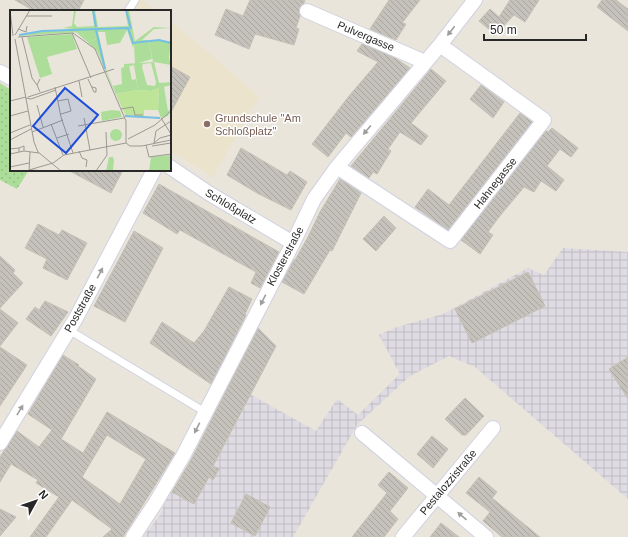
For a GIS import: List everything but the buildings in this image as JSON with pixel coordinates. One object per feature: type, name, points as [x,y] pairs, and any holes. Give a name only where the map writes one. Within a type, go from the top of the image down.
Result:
[{"type":"street","name":"Klosterstraße","points":[[133,537],[183,456],[293,243],[314,198],[337,167],[440,45],[475,0]]},
{"type":"street","name":"Pulvergasse","points":[[307,11],[425,62]]},
{"type":"street","name":"Hahnegasse","points":[[337,167],[450,241],[544,120],[440,45]]},
{"type":"street","points":[[0,72],[10,77]]},
{"type":"street","name":"Schloßplatz","points":[[171,167],[210,194],[293,243]]},
{"type":"street","name":"Poststraße","points":[[0,443],[69,330],[153,171]]},
{"type":"street","name":"Pestalozzistraße","points":[[403,537],[493,428]]},
{"type":"street","points":[[362,433],[486,537]]},
{"type":"lane","points":[[129,10],[135,0]]},
{"type":"lane","points":[[69,330],[205,412]]},
{"type":"shaded area","points":[[140,0],[143,0],[156,10],[133,10]]},
{"type":"shaded area","name":"Grundschule \"Am Schloßplatz\"","points":[[171,22],[259,97],[213,177],[171,152]]},
{"type":"shaded area","points":[[563,248],[628,252],[628,499],[475,367],[449,356],[410,376],[357,425],[293,537],[143,537],[160,515],[170,491],[194,504],[209,477],[213,479],[219,470],[213,466],[246,405],[223,392],[228,382],[316,431],[337,399],[358,415],[400,374],[379,335],[397,327],[443,314],[528,268],[544,275]]},
{"type":"green space","points":[[0,83],[10,89],[10,171],[28,171],[17,189],[0,180]]},
{"type":"place","name":"Grundschule \"Am Schloßplatz\"","points":[[207,124]]}]
